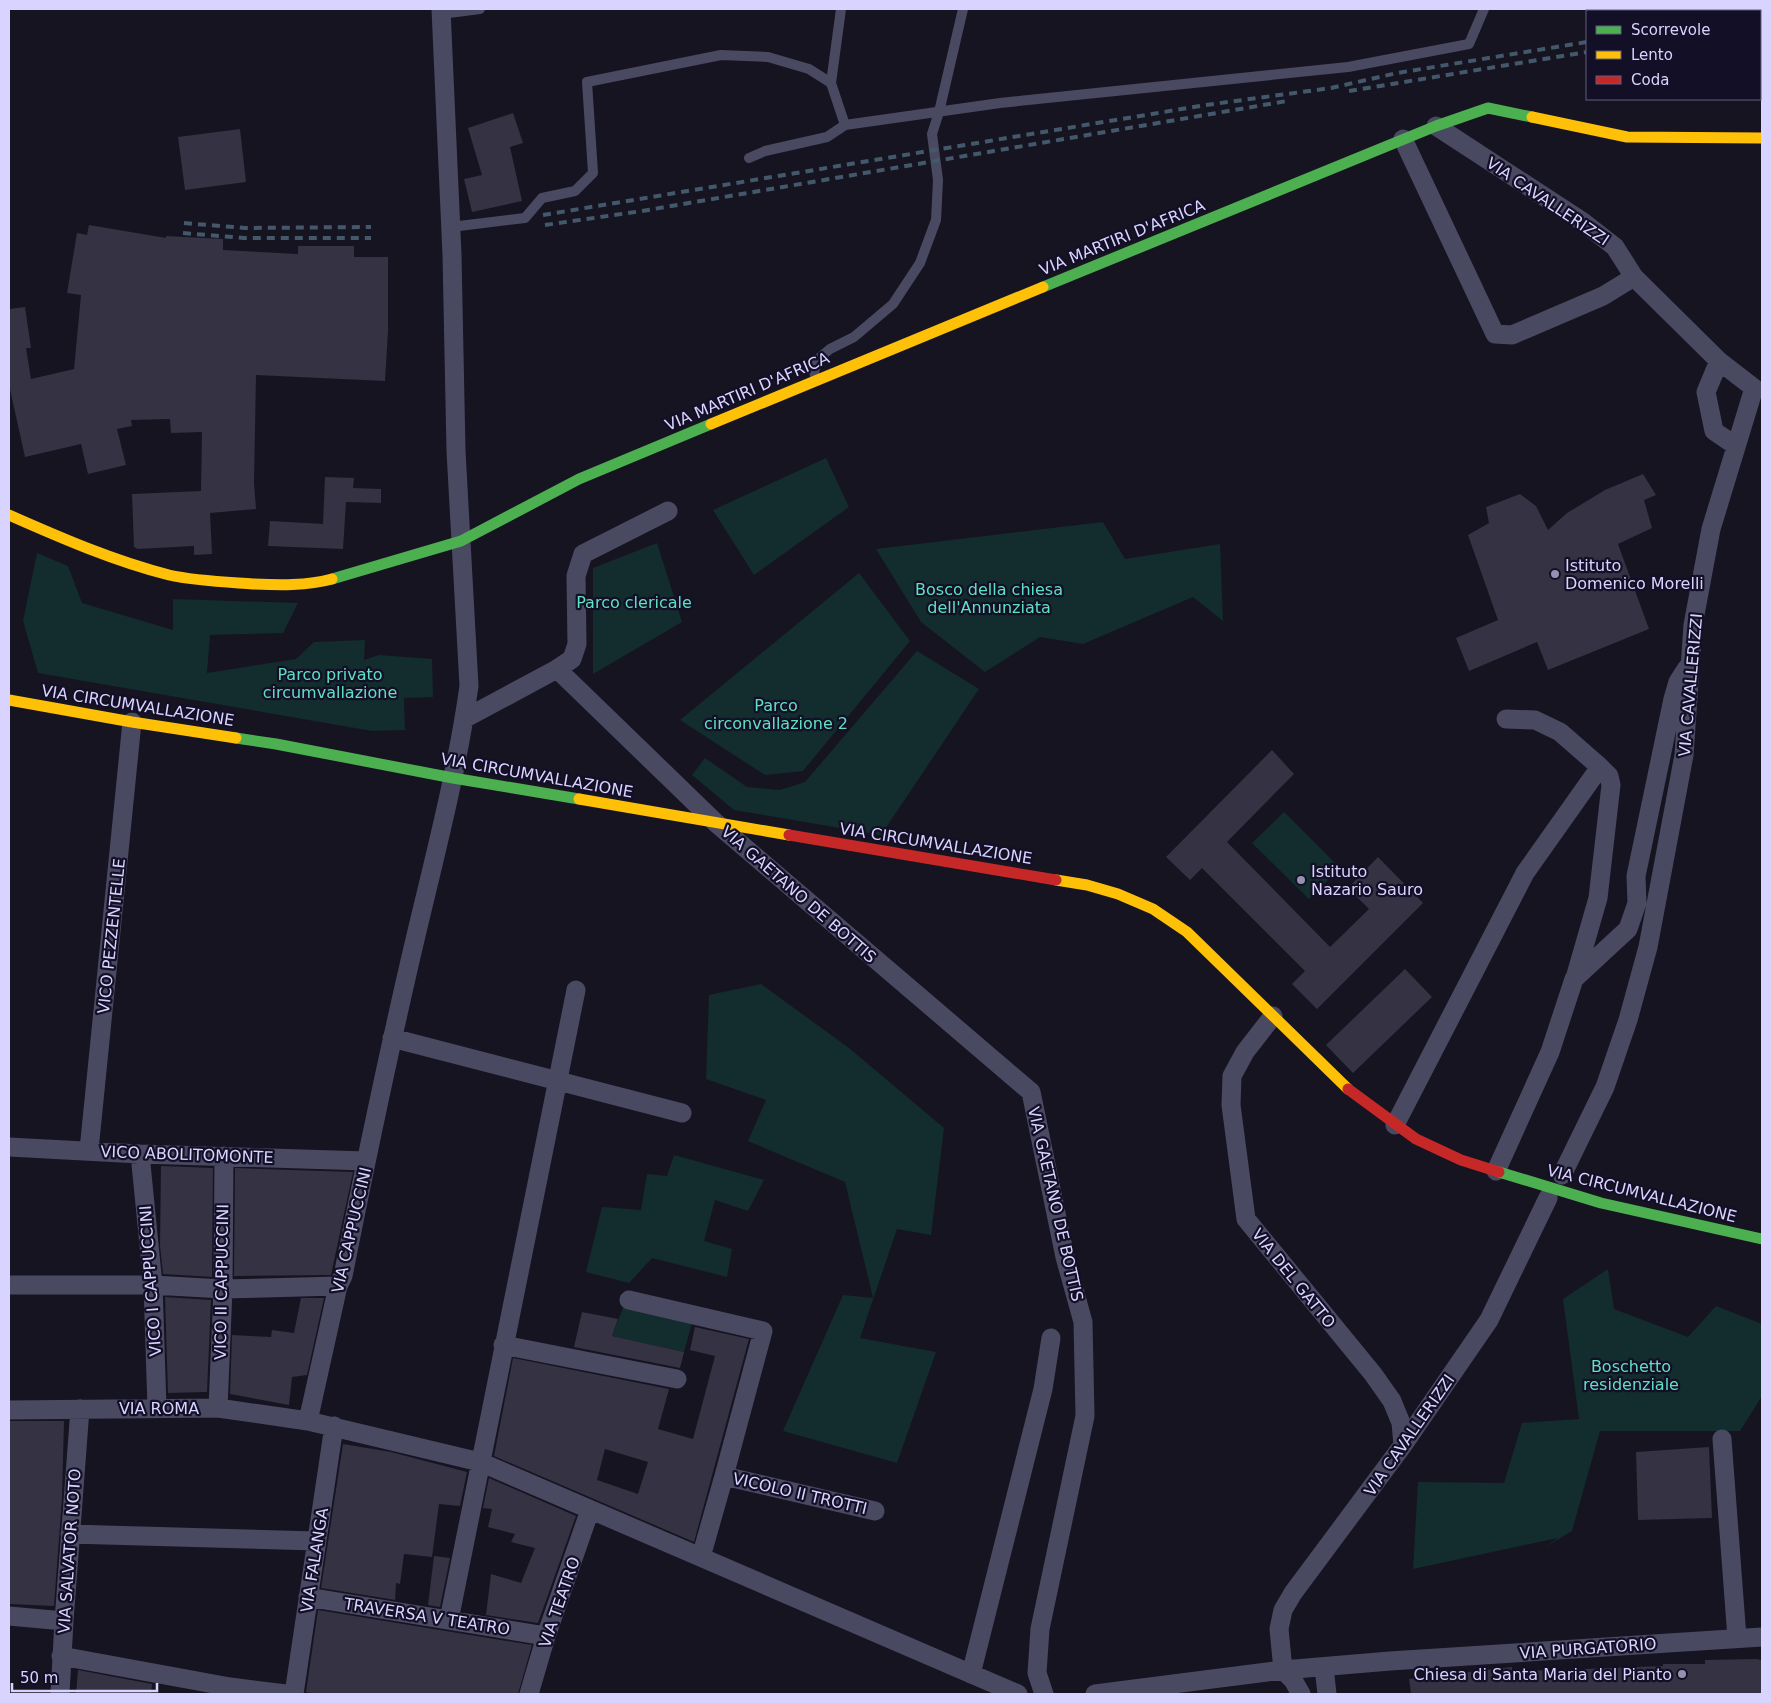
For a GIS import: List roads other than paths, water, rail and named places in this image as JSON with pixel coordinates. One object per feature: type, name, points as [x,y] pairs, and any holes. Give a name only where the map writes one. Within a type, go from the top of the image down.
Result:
[{"type":"main road","name":"VIA MARTIRI D'AFRICA","points":[[9,514],[84,548],[170,575],[218,582],[274,585],[324,581],[461,541],[579,479],[1403,139],[1488,108],[1627,137],[1762,138]]},
{"type":"main road","name":"VIA CIRCUMVALLAZIONE","points":[[9,700],[132,722],[276,744],[453,778],[1087,885],[1118,894],[1153,909],[1187,932],[1342,1085],[1416,1139],[1461,1160],[1600,1203],[1762,1239]]},
{"type":"street","name":"VIA CAPPUCCINI","points":[[308,1421],[338,1286],[343,1276],[392,1038],[453,778],[468,686],[456,451],[451,227],[441,11]]},
{"type":"street","name":"VIA CAVALLERIZZI","points":[[1436,126],[1583,222],[1615,247],[1634,277],[1719,361],[1758,392],[1736,446],[1711,529],[1694,625],[1684,755],[1648,947],[1628,1020],[1605,1087],[1562,1175]]},
{"type":"street","points":[[1403,139],[1495,334],[1512,336],[1602,296],[1634,277]]},
{"type":"street","points":[[1719,361],[1706,392],[1714,431],[1736,446]]},
{"type":"street","points":[[464,719],[572,659],[577,644],[576,576],[583,554],[668,511]]},
{"type":"street","points":[[1574,979],[1628,930],[1637,903],[1636,876],[1673,699],[1678,682],[1691,663]]},
{"type":"street","name":"VIA GAETANO DE BOTTIS","points":[[557,669],[716,823],[1031,1092],[1066,1257],[1083,1322],[1085,1416],[1040,1629],[1037,1673],[1044,1694]]},
{"type":"street","points":[[1496,1171],[1550,1052],[1574,979],[1598,898],[1611,785],[1609,776],[1560,732],[1535,720],[1506,719]]},
{"type":"street","name":"VICO PEZZENTELLE","points":[[89,1150],[132,722]]},
{"type":"street","points":[[1395,1125],[1525,873],[1600,768]]},
{"type":"street","points":[[449,1620],[576,990]]},
{"type":"street","name":"VIA DEL GATTO","points":[[1273,1016],[1246,1052],[1232,1076],[1231,1105],[1246,1219],[1383,1387],[1392,1401],[1401,1423],[1404,1445]]},
{"type":"street","points":[[392,1038],[682,1113]]},
{"type":"street","name":"VICO ABOLITOMONTE","points":[[9,1147],[140,1154],[366,1161]]},
{"type":"street","name":"VICO I CAPPUCCINI","points":[[140,1154],[152,1285],[157,1408]]},
{"type":"street","name":"VICO II CAPPUCCINI","points":[[218,1408],[223,1289],[224,1156]]},
{"type":"street","name":"VIA CAVALLERIZZI","points":[[1283,1670],[1280,1629],[1283,1610],[1293,1593],[1404,1445],[1490,1320],[1548,1198]]},
{"type":"street","points":[[9,1285],[152,1285],[223,1289],[338,1286]]},
{"type":"street","name":"VICOLO II TROTTI","points":[[628,1300],[763,1331],[700,1557]]},
{"type":"street","points":[[983,1694],[980,1686],[971,1674],[1043,1389],[1051,1338]]},
{"type":"street","points":[[503,1345],[678,1379]]},
{"type":"street","name":"VIA ROMA","points":[[9,1410],[218,1408],[334,1426],[480,1462],[1018,1694]]},
{"type":"street","name":"VIA SALVATOR NOTO","points":[[60,1694],[80,1409]]},
{"type":"street","name":"VIA FALANGA","points":[[294,1694],[334,1426]]},
{"type":"street","points":[[1722,1439],[1737,1638]]},
{"type":"street","name":"VICOLO II TROTTI","points":[[724,1476],[875,1511]]},
{"type":"street","name":"VIA TEATRO","points":[[530,1694],[546,1636],[590,1510]]},
{"type":"street","points":[[70,1534],[317,1541]]},
{"type":"street","name":"TRAVERSA V TEATRO","points":[[308,1597],[546,1636]]},
{"type":"street","points":[[9,1616],[64,1620]]},
{"type":"street","name":"VIA PURGATORIO","points":[[1095,1694],[1283,1670],[1762,1637]]},
{"type":"street","points":[[62,1656],[230,1687],[286,1694]]},
{"type":"street","points":[[1324,1667],[1327,1694]]},
{"type":"street","points":[[1283,1670],[1293,1680],[1301,1694]]},
{"type":"lane","points":[[441,11],[480,9]]},
{"type":"lane","points":[[841,9],[831,83],[846,125]]},
{"type":"lane","points":[[816,380],[814,372],[818,359],[830,349],[854,336],[893,304],[920,263],[936,220],[938,180],[932,134],[963,9]]},
{"type":"lane","points":[[749,158],[765,151],[826,137],[846,125],[1000,103],[1348,67],[1423,54],[1469,44],[1484,9]]},
{"type":"lane","points":[[451,227],[525,218],[542,198],[575,191],[592,173],[587,82],[721,54],[768,57],[809,70],[831,83]]},
{"type":"railway","points":[[543,215],[1206,105],[1331,88],[1397,73],[1586,42]]},
{"type":"railway","points":[[1349,91],[1586,52]]},
{"type":"railway","points":[[545,225],[642,211],[1287,101]]},
{"type":"railway","points":[[184,223],[245,228],[371,227]]},
{"type":"railway","points":[[183,233],[244,238],[371,238]]},
{"type":"place","name":"Istituto Domenico Morelli","points":[[1555,574]]},
{"type":"place","name":"Istituto Nazario Sauro","points":[[1301,880]]},
{"type":"place","name":"Chiesa di Santa Maria del Pianto","points":[[1682,1674]]},
{"type":"park label","name":"Bosco della chiesa dell'Annunziata","points":[[989,598]]},
{"type":"park label","name":"Parco clericale","points":[[634,602]]},
{"type":"park label","name":"Parco privato circumvallazione","points":[[330,683]]},
{"type":"park label","name":"Parco circonvallazione 2","points":[[776,714]]},
{"type":"park label","name":"Boschetto residenziale","points":[[1631,1375]]}]
